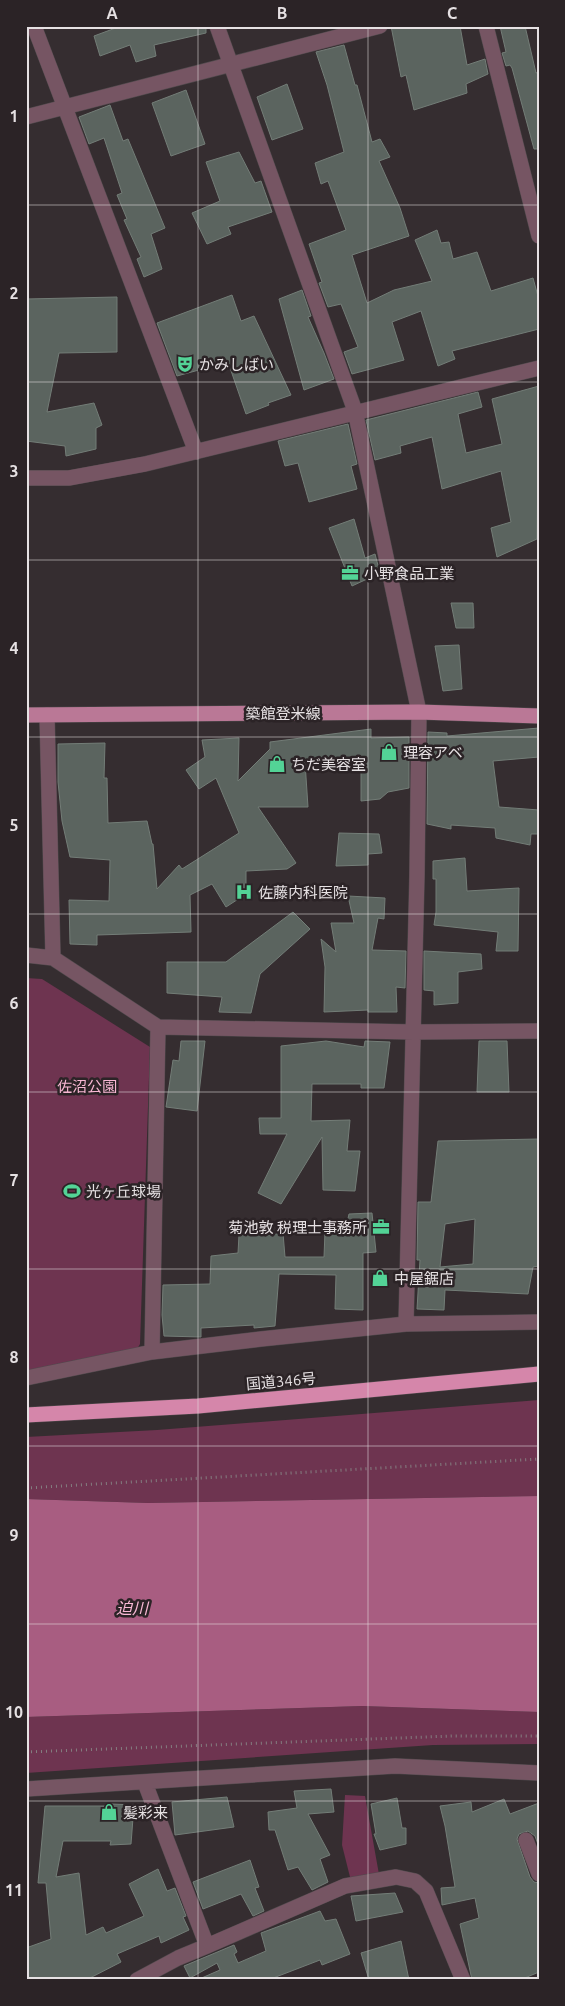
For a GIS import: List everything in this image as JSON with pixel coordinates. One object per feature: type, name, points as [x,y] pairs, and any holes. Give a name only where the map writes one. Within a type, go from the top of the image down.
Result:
[{"type":"highway","name":"国道346号","points":[[26,1415],[198,1406],[539,1374]]},
{"type":"main road","name":"築館登米線","points":[[26,715],[419,712],[539,716]]},
{"type":"street","points":[[34,26],[196,452]]},
{"type":"street","points":[[217,26],[355,411],[419,712],[414,1032],[406,1324]]},
{"type":"street","points":[[26,117],[380,26]]},
{"type":"street","points":[[486,26],[533,185],[539,236]]},
{"type":"street","points":[[26,478],[69,478],[145,464],[355,411],[539,368]]},
{"type":"street","points":[[47,715],[53,958]]},
{"type":"street","points":[[26,955],[53,958],[158,1027],[414,1032],[539,1031]]},
{"type":"street","points":[[152,1352],[158,1027]]},
{"type":"street","points":[[26,1378],[152,1352],[261,1338],[406,1324],[539,1322]]},
{"type":"street","points":[[26,1789],[395,1766],[539,1773]]},
{"type":"street","points":[[144,1783],[207,1946]]},
{"type":"street","points":[[526,1840],[539,1874]]},
{"type":"street","points":[[137,1980],[178,1958],[345,1886],[396,1877],[416,1881],[426,1891],[463,1980]]},
{"type":"path","points":[[26,1488],[539,1458]]},
{"type":"path","points":[[26,1752],[443,1737],[539,1736]]},
{"type":"green space","name":"佐沼公園","points":[[26,978],[42,979],[150,1047],[140,1344],[128,1365],[26,1377]]},
{"type":"green space","points":[[539,1400],[539,1496],[148,1503],[26,1499],[26,1437],[157,1430]]},
{"type":"green space","points":[[362,1706],[539,1712],[539,1744],[433,1745],[26,1773],[26,1717]]},
{"type":"green space","points":[[345,1795],[365,1796],[380,1880],[352,1885],[342,1845]]},
{"type":"water","name":"迫川","points":[[539,1496],[539,1712],[362,1706],[26,1717],[26,1499],[148,1503]]},
{"type":"building","points":[[121,26],[206,26],[206,33],[154,45],[156,56],[136,62],[130,45],[100,56],[94,36]]},
{"type":"building","points":[[391,26],[460,26],[467,65],[485,59],[488,74],[466,84],[467,93],[414,110],[406,75],[401,77]]},
{"type":"building","points":[[500,26],[525,26],[536,73],[539,72],[539,149],[534,149],[512,68],[510,65],[506,66],[502,53],[506,52]]},
{"type":"building","points":[[344,45],[372,142],[380,139],[390,157],[379,161],[400,208],[409,236],[352,255],[367,303],[394,290],[432,281],[415,240],[437,230],[441,243],[449,242],[453,259],[477,252],[491,291],[533,278],[539,300],[539,329],[452,351],[455,359],[438,366],[421,311],[392,322],[404,360],[352,374],[344,352],[358,347],[341,304],[328,307],[319,283],[322,282],[309,244],[346,230],[328,181],[321,184],[315,163],[344,152],[327,85],[316,52]]},
{"type":"building","points":[[287,84],[303,129],[272,140],[257,97]]},
{"type":"building","points":[[186,90],[205,144],[171,156],[152,103]]},
{"type":"building","points":[[110,105],[123,141],[128,139],[165,228],[151,234],[162,269],[144,277],[137,259],[141,257],[124,220],[127,219],[117,195],[122,193],[104,138],[89,144],[79,117]]},
{"type":"building","points":[[239,152],[255,183],[261,181],[272,212],[228,227],[231,234],[207,244],[192,213],[220,201],[206,162]]},
{"type":"building","points":[[302,290],[311,316],[308,317],[334,379],[304,390],[279,299]]},
{"type":"building","points":[[232,295],[241,321],[254,316],[291,395],[268,403],[269,405],[246,414],[228,362],[177,376],[157,323]]},
{"type":"building","points":[[117,297],[117,352],[59,353],[47,412],[94,403],[102,425],[96,428],[96,449],[66,456],[65,446],[26,441],[26,299]]},
{"type":"building","points":[[539,386],[537,539],[497,557],[491,528],[511,522],[501,471],[442,489],[432,437],[400,446],[401,453],[375,460],[366,420],[478,392],[482,407],[458,414],[466,453],[502,444],[492,399]]},
{"type":"building","points":[[348,424],[357,464],[351,466],[357,489],[309,502],[298,463],[285,466],[278,441]]},
{"type":"building","points":[[354,519],[365,558],[375,554],[380,573],[352,586],[329,528]]},
{"type":"building","points":[[451,603],[473,603],[474,628],[456,628]]},
{"type":"building","points":[[459,645],[462,689],[443,691],[435,646]]},
{"type":"building","points":[[539,728],[539,757],[493,761],[499,807],[539,810],[539,834],[531,834],[530,845],[496,838],[495,828],[451,825],[451,829],[427,824],[428,732],[447,733],[447,736]]},
{"type":"building","points":[[371,729],[371,738],[409,737],[409,788],[388,792],[380,799],[361,801],[361,761],[305,762],[308,807],[258,807],[296,863],[287,869],[246,871],[246,894],[226,907],[212,884],[190,895],[191,932],[97,935],[97,945],[70,944],[69,900],[109,901],[110,860],[70,857],[62,821],[58,782],[58,744],[105,743],[104,778],[107,778],[108,823],[147,821],[153,844],[157,889],[179,865],[182,869],[239,833],[216,778],[199,789],[186,770],[205,757],[202,740],[239,738],[238,781],[270,749],[270,742]]},
{"type":"building","points":[[339,833],[379,834],[382,853],[368,854],[368,865],[336,866]]},
{"type":"building","points":[[465,858],[467,891],[519,888],[518,951],[496,951],[498,932],[434,925],[436,879],[433,879],[433,861]]},
{"type":"building","points":[[348,896],[385,898],[384,919],[378,918],[372,950],[406,951],[405,988],[396,987],[397,1012],[368,1012],[368,1010],[324,1012],[325,967],[321,939],[336,952],[331,923],[354,923]]},
{"type":"building","points":[[293,912],[310,929],[260,974],[251,1013],[219,1012],[222,997],[167,993],[167,962],[226,962]]},
{"type":"building","points":[[424,951],[481,954],[482,969],[458,972],[458,1003],[434,1005],[434,991],[424,990]]},
{"type":"building","points":[[181,1041],[205,1041],[197,1111],[166,1107],[173,1060],[179,1061]]},
{"type":"building","points":[[326,1041],[364,1047],[365,1041],[390,1042],[384,1088],[361,1088],[361,1084],[312,1084],[311,1121],[350,1120],[347,1151],[360,1151],[355,1191],[323,1190],[322,1137],[281,1204],[258,1193],[287,1134],[260,1134],[259,1118],[281,1118],[281,1046]]},
{"type":"building","points":[[479,1041],[507,1041],[509,1092],[477,1092]]},
{"type":"building","points":[[539,1139],[539,1266],[533,1267],[528,1294],[445,1290],[444,1310],[417,1309],[420,1260],[417,1260],[418,1202],[431,1202],[438,1141]],"holes":[[[475,1219],[473,1264],[440,1267],[445,1224]]]},
{"type":"building","points":[[372,1213],[376,1252],[363,1253],[363,1310],[335,1309],[336,1275],[279,1274],[275,1326],[254,1328],[254,1325],[201,1328],[201,1337],[164,1336],[162,1315],[163,1285],[210,1284],[211,1256],[238,1253],[239,1235],[263,1234],[262,1236],[283,1233],[285,1257],[324,1257],[325,1232],[345,1232],[349,1214]]},
{"type":"building","points":[[331,1789],[334,1812],[308,1814],[330,1855],[320,1859],[328,1882],[312,1890],[298,1867],[288,1870],[275,1830],[269,1830],[268,1812],[297,1808],[294,1791]]},
{"type":"building","points":[[227,1797],[234,1827],[175,1835],[172,1802]]},
{"type":"building","points":[[397,1798],[402,1828],[406,1828],[406,1844],[380,1850],[374,1834],[376,1834],[371,1804]]},
{"type":"building","points":[[504,1799],[510,1814],[539,1803],[539,1847],[535,1836],[528,1831],[519,1834],[517,1839],[530,1877],[534,1882],[539,1883],[539,1972],[520,1980],[472,1980],[460,1924],[479,1918],[475,1898],[442,1905],[441,1888],[455,1887],[440,1806],[471,1802],[472,1812]]},
{"type":"building","points":[[111,1804],[134,1805],[131,1844],[110,1845],[111,1841],[63,1841],[56,1877],[79,1873],[86,1935],[103,1927],[106,1933],[144,1916],[129,1884],[158,1869],[167,1891],[175,1888],[186,1916],[183,1917],[189,1930],[161,1943],[159,1936],[117,1954],[121,1962],[86,1980],[26,1980],[26,1948],[51,1939],[46,1883],[38,1883],[45,1806],[111,1806]]},
{"type":"building","points":[[250,1860],[259,1887],[255,1888],[264,1911],[253,1916],[241,1894],[203,1909],[193,1882]]},
{"type":"building","points":[[395,1893],[403,1912],[356,1921],[351,1896]]},
{"type":"building","points":[[320,1911],[325,1921],[336,1919],[350,1954],[322,1965],[320,1960],[268,1980],[197,1980],[220,1970],[217,1963],[190,1978],[184,1966],[234,1945],[237,1952],[234,1954],[238,1963],[266,1951],[261,1933]]},
{"type":"building","points":[[401,1941],[409,1980],[369,1980],[361,1953]]},
{"type":"place","name":"かみしばい","points":[[185,364]]},
{"type":"place","name":"小野食品工業","points":[[350,573]]},
{"type":"place","name":"理容アベ","points":[[389,752]]},
{"type":"place","name":"ちだ美容室","points":[[277,764]]},
{"type":"place","name":"佐藤内科医院","points":[[244,892]]},
{"type":"place","name":"光ヶ丘球場","points":[[72,1191]]},
{"type":"place","name":"菊池敦 税理士事務所","points":[[381,1227]]},
{"type":"place","name":"中屋鋸店","points":[[380,1278]]},
{"type":"place","name":"髪彩来","points":[[109,1812]]}]
